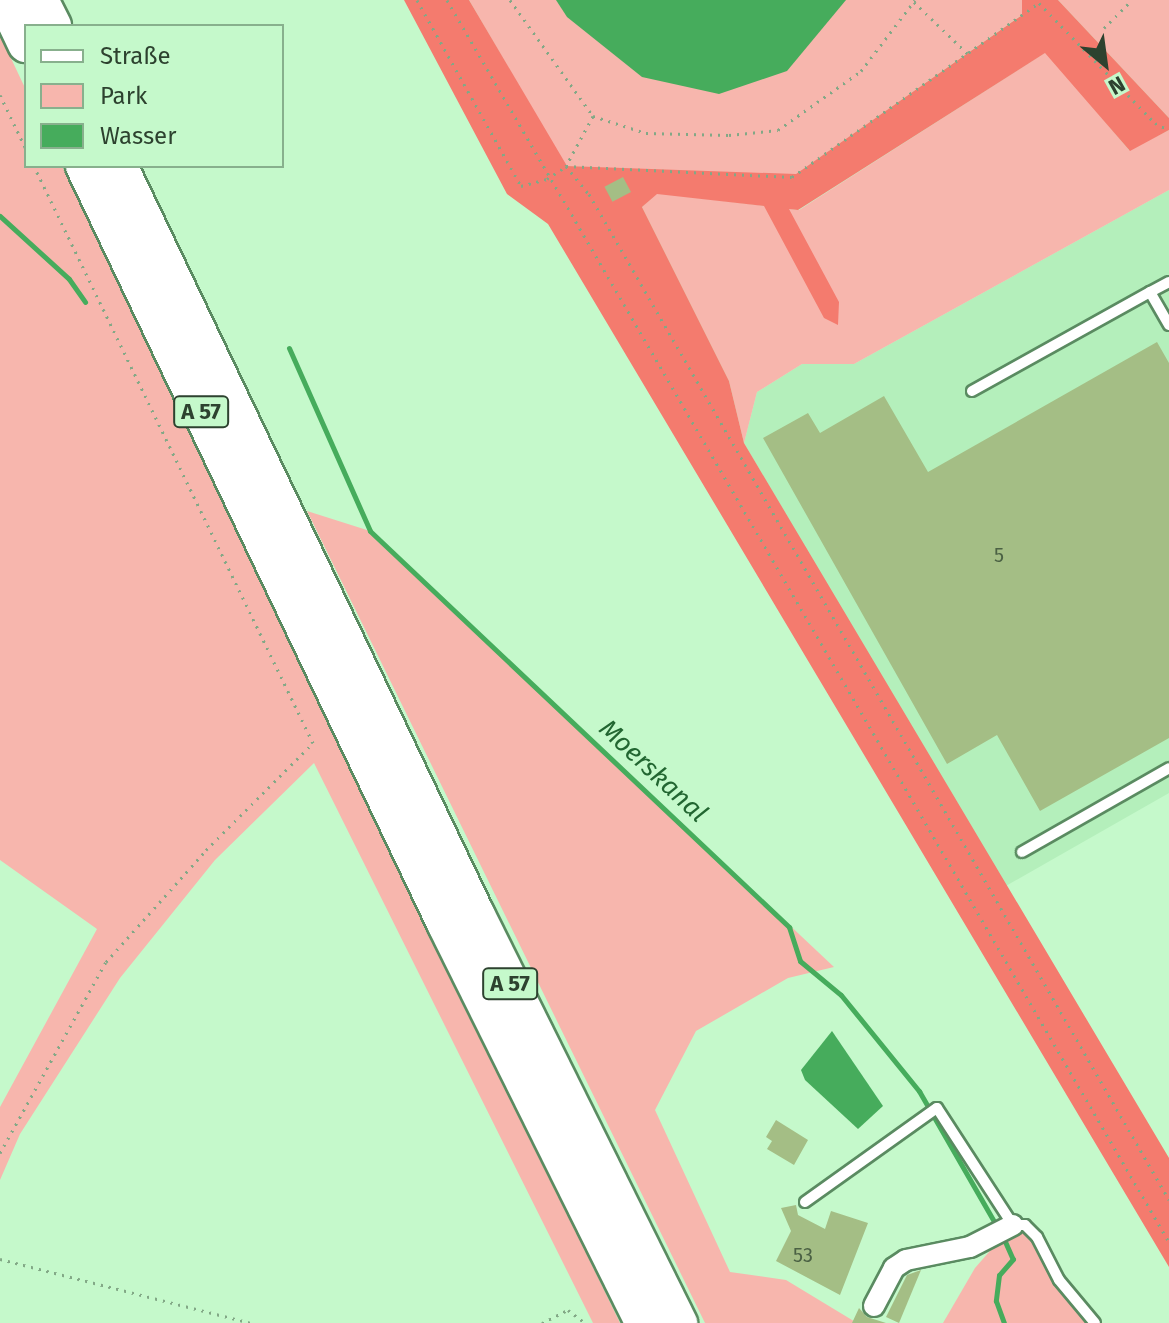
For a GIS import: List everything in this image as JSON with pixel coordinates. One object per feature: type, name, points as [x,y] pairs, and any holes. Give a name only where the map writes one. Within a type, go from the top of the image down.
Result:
[{"type":"highway","points":[[5,0],[24,40]]},
{"type":"highway","points":[[40,0],[52,24]]},
{"type":"highway","name":"A 57","points":[[85,168],[446,925],[644,1323]]},
{"type":"highway","name":"A 57","points":[[120,168],[476,914],[679,1323]]},
{"type":"street","points":[[874,1306],[894,1268],[906,1260],[970,1247],[1013,1225]]},
{"type":"lane","points":[[972,391],[1169,282]]},
{"type":"lane","points":[[1150,292],[1169,325]]},
{"type":"lane","points":[[1022,852],[1169,768]]},
{"type":"lane","points":[[805,1202],[925,1113],[937,1108],[1013,1225],[1025,1225],[1037,1237],[1059,1280],[1095,1323]]},
{"type":"path","points":[[417,0],[510,172],[521,186],[547,179],[566,166],[593,116]]},
{"type":"path","points":[[447,0],[547,179],[1169,1242]]},
{"type":"path","points":[[510,0],[593,116],[646,133],[778,130],[861,71],[914,1],[967,53]]},
{"type":"path","points":[[1104,28],[1132,0]]},
{"type":"path","points":[[566,166],[792,177],[1039,3],[1168,132]]},
{"type":"path","points":[[0,95],[24,145]]},
{"type":"path","points":[[566,166],[589,194],[1169,1200]]},
{"type":"path","points":[[0,1153],[106,962],[206,850],[313,743],[35,168]]},
{"type":"path","points":[[0,1259],[252,1323]]},
{"type":"path","points":[[542,1323],[568,1310],[585,1323]]},
{"type":"shaded area","points":[[404,0],[469,0],[567,166],[796,174],[1022,15],[1022,0],[1058,0],[1169,118],[1169,130],[1130,151],[1045,53],[798,210],[789,209],[839,302],[838,325],[824,318],[764,206],[657,194],[642,207],[729,381],[744,443],[1169,1158],[1169,1267],[548,224],[507,194]]},
{"type":"shaded area","points":[[1169,190],[1169,793],[1004,887],[744,443],[757,392],[802,364],[854,364]]},
{"type":"green space","points":[[469,0],[1022,0],[1023,14],[792,177],[566,166]]},
{"type":"green space","points":[[1058,0],[1169,0],[1169,118]]},
{"type":"green space","points":[[0,35],[24,86],[24,168],[63,168],[620,1323],[593,1323],[314,763],[215,860],[120,978],[20,1134],[0,1180],[0,1107],[97,929],[0,860]]},
{"type":"green space","points":[[1046,52],[1129,150],[1169,130],[1169,190],[854,364],[802,364],[757,392],[744,443],[729,381],[642,207],[657,193],[799,210]]},
{"type":"green space","points":[[307,511],[370,531],[834,967],[788,978],[696,1031],[655,1110],[730,1272],[786,1280],[857,1323],[705,1323]]},
{"type":"green space","points":[[1024,1225],[1095,1323],[943,1323],[975,1268],[1003,1236]]},
{"type":"water","points":[[556,0],[846,0],[787,71],[719,94],[642,77],[567,17]]},
{"type":"water","points":[[832,1031],[883,1106],[858,1129],[805,1080],[801,1070]]},
{"type":"building","points":[[623,177],[631,192],[612,202],[604,187]]},
{"type":"building","points":[[1157,342],[1169,363],[1169,738],[1040,811],[997,735],[947,764],[763,438],[808,413],[820,433],[884,396],[928,472]]},
{"type":"building","points":[[776,1120],[808,1140],[794,1165],[767,1149],[772,1141],[766,1137]]},
{"type":"building","points":[[796,1205],[798,1215],[825,1229],[831,1211],[868,1223],[840,1295],[776,1261],[791,1231],[781,1208]]},
{"type":"building","points":[[921,1270],[899,1323],[886,1317],[907,1275]]},
{"type":"building","points":[[859,1308],[867,1317],[886,1323],[852,1323]]},
{"type":"waterway","name":"Moerskanal","points":[[0,216],[69,279],[85,302]]},
{"type":"waterway","name":"Moerskanal","points":[[289,348],[370,531],[789,927],[800,961],[841,995],[919,1091],[995,1223]]},
{"type":"waterway","name":"Moerskanal","points":[[1003,1237],[1013,1259],[999,1275],[996,1301],[1004,1323]]}]
